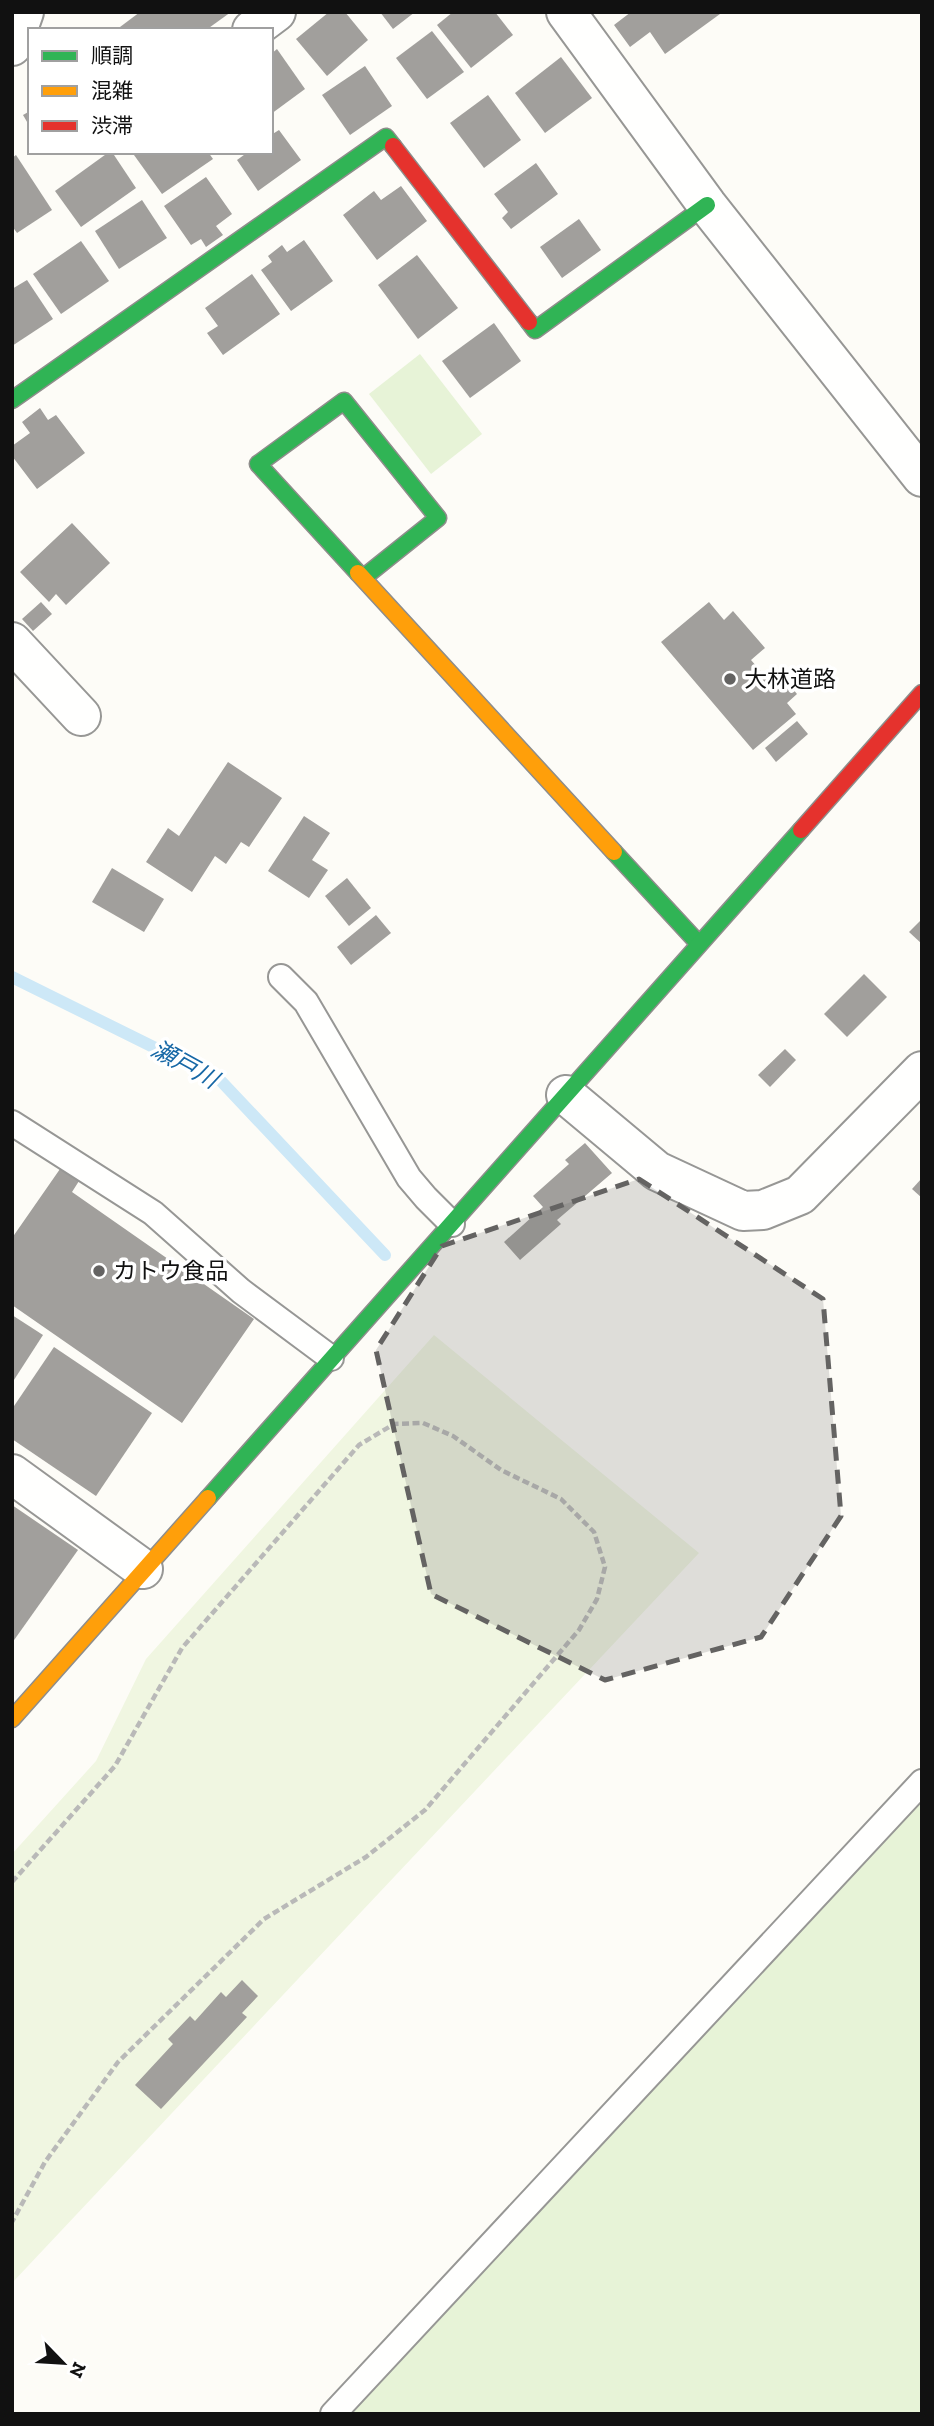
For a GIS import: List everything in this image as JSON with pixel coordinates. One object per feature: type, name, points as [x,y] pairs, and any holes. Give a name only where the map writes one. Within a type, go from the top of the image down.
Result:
[{"type":"street","points":[[12,46],[26,12],[44,28]]},
{"type":"street","points":[[254,28],[276,12]]},
{"type":"street","points":[[566,12],[707,205],[922,477]]},
{"type":"street","points":[[12,400],[386,136],[535,330],[707,205]]},
{"type":"street","points":[[363,578],[438,519],[344,401],[258,464],[699,944]]},
{"type":"street","points":[[12,642],[81,716]]},
{"type":"street","points":[[12,1719],[922,693]]},
{"type":"street","points":[[566,1096],[657,1171],[743,1211],[763,1210],[800,1195],[922,1071]]},
{"type":"street","points":[[12,1474],[143,1569]]},
{"type":"lane","points":[[281,977],[306,1002],[409,1178],[452,1224]]},
{"type":"lane","points":[[12,1123],[153,1213],[241,1292],[331,1359]]},
{"type":"lane","points":[[333,2414],[922,1782]]},
{"type":"path","points":[[12,1882],[115,1766],[182,1648],[359,1445],[394,1424],[423,1423],[453,1436],[501,1470],[561,1499],[594,1532],[605,1567],[597,1599],[579,1630],[425,1810],[366,1857],[264,1919],[118,2062],[45,2162],[12,2222]]},
{"type":"highlighted area","points":[[639,1179],[823,1299],[841,1516],[761,1637],[605,1680],[431,1594],[376,1350],[442,1246]]},
{"type":"green space","points":[[420,354],[482,434],[431,474],[369,394]]},
{"type":"green space","points":[[434,1335],[699,1553],[12,2283],[12,1854],[96,1761],[146,1659]]},
{"type":"green space","points":[[922,1799],[922,2414],[347,2414]]},
{"type":"building","points":[[140,12],[231,12],[209,28],[119,28]]},
{"type":"building","points":[[329,12],[345,12],[368,40],[327,76],[296,39]]},
{"type":"building","points":[[380,12],[415,12],[393,29]]},
{"type":"building","points":[[453,12],[495,12],[513,35],[471,68],[437,25]]},
{"type":"building","points":[[631,12],[720,14],[665,54],[650,32],[630,47],[614,25]]},
{"type":"building","points":[[432,31],[464,72],[427,99],[396,58]]},
{"type":"building","points":[[277,49],[305,89],[273,113],[273,52]]},
{"type":"building","points":[[561,57],[592,98],[545,133],[515,93]]},
{"type":"building","points":[[365,66],[392,106],[350,135],[322,95]]},
{"type":"building","points":[[488,95],[521,140],[484,168],[450,123]]},
{"type":"building","points":[[279,130],[301,160],[258,191],[237,160],[245,154],[273,154],[273,134]]},
{"type":"building","points":[[106,154],[113,154],[136,188],[81,227],[55,191]]},
{"type":"building","points":[[209,154],[213,159],[162,194],[134,155]]},
{"type":"building","points":[[16,155],[52,210],[17,233],[12,226],[12,158]]},
{"type":"building","points":[[536,163],[558,194],[511,229],[502,218],[508,212],[494,194]]},
{"type":"building","points":[[206,177],[232,214],[216,226],[223,235],[206,247],[201,239],[191,245],[164,206]]},
{"type":"building","points":[[401,186],[427,221],[377,260],[343,215],[374,191],[381,200]]},
{"type":"building","points":[[142,200],[167,238],[119,269],[95,231]]},
{"type":"building","points":[[579,219],[601,250],[562,278],[540,247]]},
{"type":"building","points":[[304,240],[333,281],[291,311],[261,270],[272,262],[268,256],[282,245],[287,252]]},
{"type":"building","points":[[81,241],[109,281],[61,314],[33,274]]},
{"type":"building","points":[[417,255],[458,308],[418,339],[378,285]]},
{"type":"building","points":[[252,274],[280,314],[223,355],[207,333],[218,326],[205,308]]},
{"type":"building","points":[[27,280],[53,319],[12,346],[12,289]]},
{"type":"building","points":[[494,323],[521,361],[470,398],[442,361]]},
{"type":"building","points":[[40,408],[48,420],[56,415],[85,453],[37,489],[12,456],[12,446],[30,433],[22,422]]},
{"type":"building","points":[[72,523],[110,563],[66,605],[56,594],[49,602],[20,572]]},
{"type":"building","points":[[41,602],[52,614],[33,631],[22,619]]},
{"type":"building","name":"大林道路","points":[[709,602],[724,620],[733,611],[765,648],[751,660],[771,683],[781,675],[797,694],[787,703],[796,714],[753,750],[661,642]]},
{"type":"building","points":[[797,721],[808,734],[776,762],[765,748]]},
{"type":"building","points":[[228,762],[282,798],[249,847],[241,842],[226,864],[215,856],[192,892],[146,862],[168,828],[179,836]]},
{"type":"building","points":[[304,816],[330,833],[312,860],[328,870],[309,898],[268,871]]},
{"type":"building","points":[[112,868],[164,899],[144,932],[92,902]]},
{"type":"building","points":[[347,878],[371,908],[349,926],[325,896]]},
{"type":"building","points":[[376,915],[391,933],[351,965],[337,947]]},
{"type":"building","points":[[922,919],[922,944],[909,932]]},
{"type":"building","points":[[864,974],[887,997],[847,1037],[824,1014]]},
{"type":"building","points":[[785,1049],[796,1060],[770,1087],[758,1075]]},
{"type":"building","points":[[585,1143],[612,1173],[557,1220],[561,1224],[520,1260],[504,1242],[543,1207],[533,1196],[569,1164],[565,1160]]},
{"type":"building","name":"カトウ食品","points":[[60,1169],[79,1181],[72,1192],[254,1319],[182,1423],[12,1305],[12,1238]]},
{"type":"building","points":[[922,1178],[922,1198],[912,1189]]},
{"type":"building","points":[[12,1315],[43,1335],[12,1383]]},
{"type":"building","points":[[54,1347],[152,1413],[96,1496],[12,1439],[12,1409]]},
{"type":"building","points":[[12,1505],[78,1550],[12,1643]]},
{"type":"building","points":[[242,1980],[258,1996],[242,2013],[247,2017],[161,2109],[135,2085],[173,2044],[168,2039],[190,2016],[195,2021],[221,1992],[226,1997]]},
{"type":"waterway","name":"瀬戸川","points":[[12,977],[220,1080],[385,1255]]},
{"type":"traffic: fast","points":[[12,400],[386,137],[393,146]]},
{"type":"traffic: fast","points":[[529,322],[535,330],[707,205]]},
{"type":"traffic: fast","points":[[358,573],[258,464],[344,401],[438,518],[363,578]]},
{"type":"traffic: fast","points":[[208,1498],[801,830]]},
{"type":"traffic: fast","points":[[614,852],[699,944]]},
{"type":"traffic: slow","points":[[358,573],[614,852]]},
{"type":"traffic: slow","points":[[12,1719],[208,1498]]},
{"type":"traffic: jam","points":[[393,146],[529,322]]},
{"type":"traffic: jam","points":[[801,830],[922,693]]},
{"type":"place","name":"大林道路","points":[[730,679]]},
{"type":"place","name":"カトウ食品","points":[[99,1271]]}]
